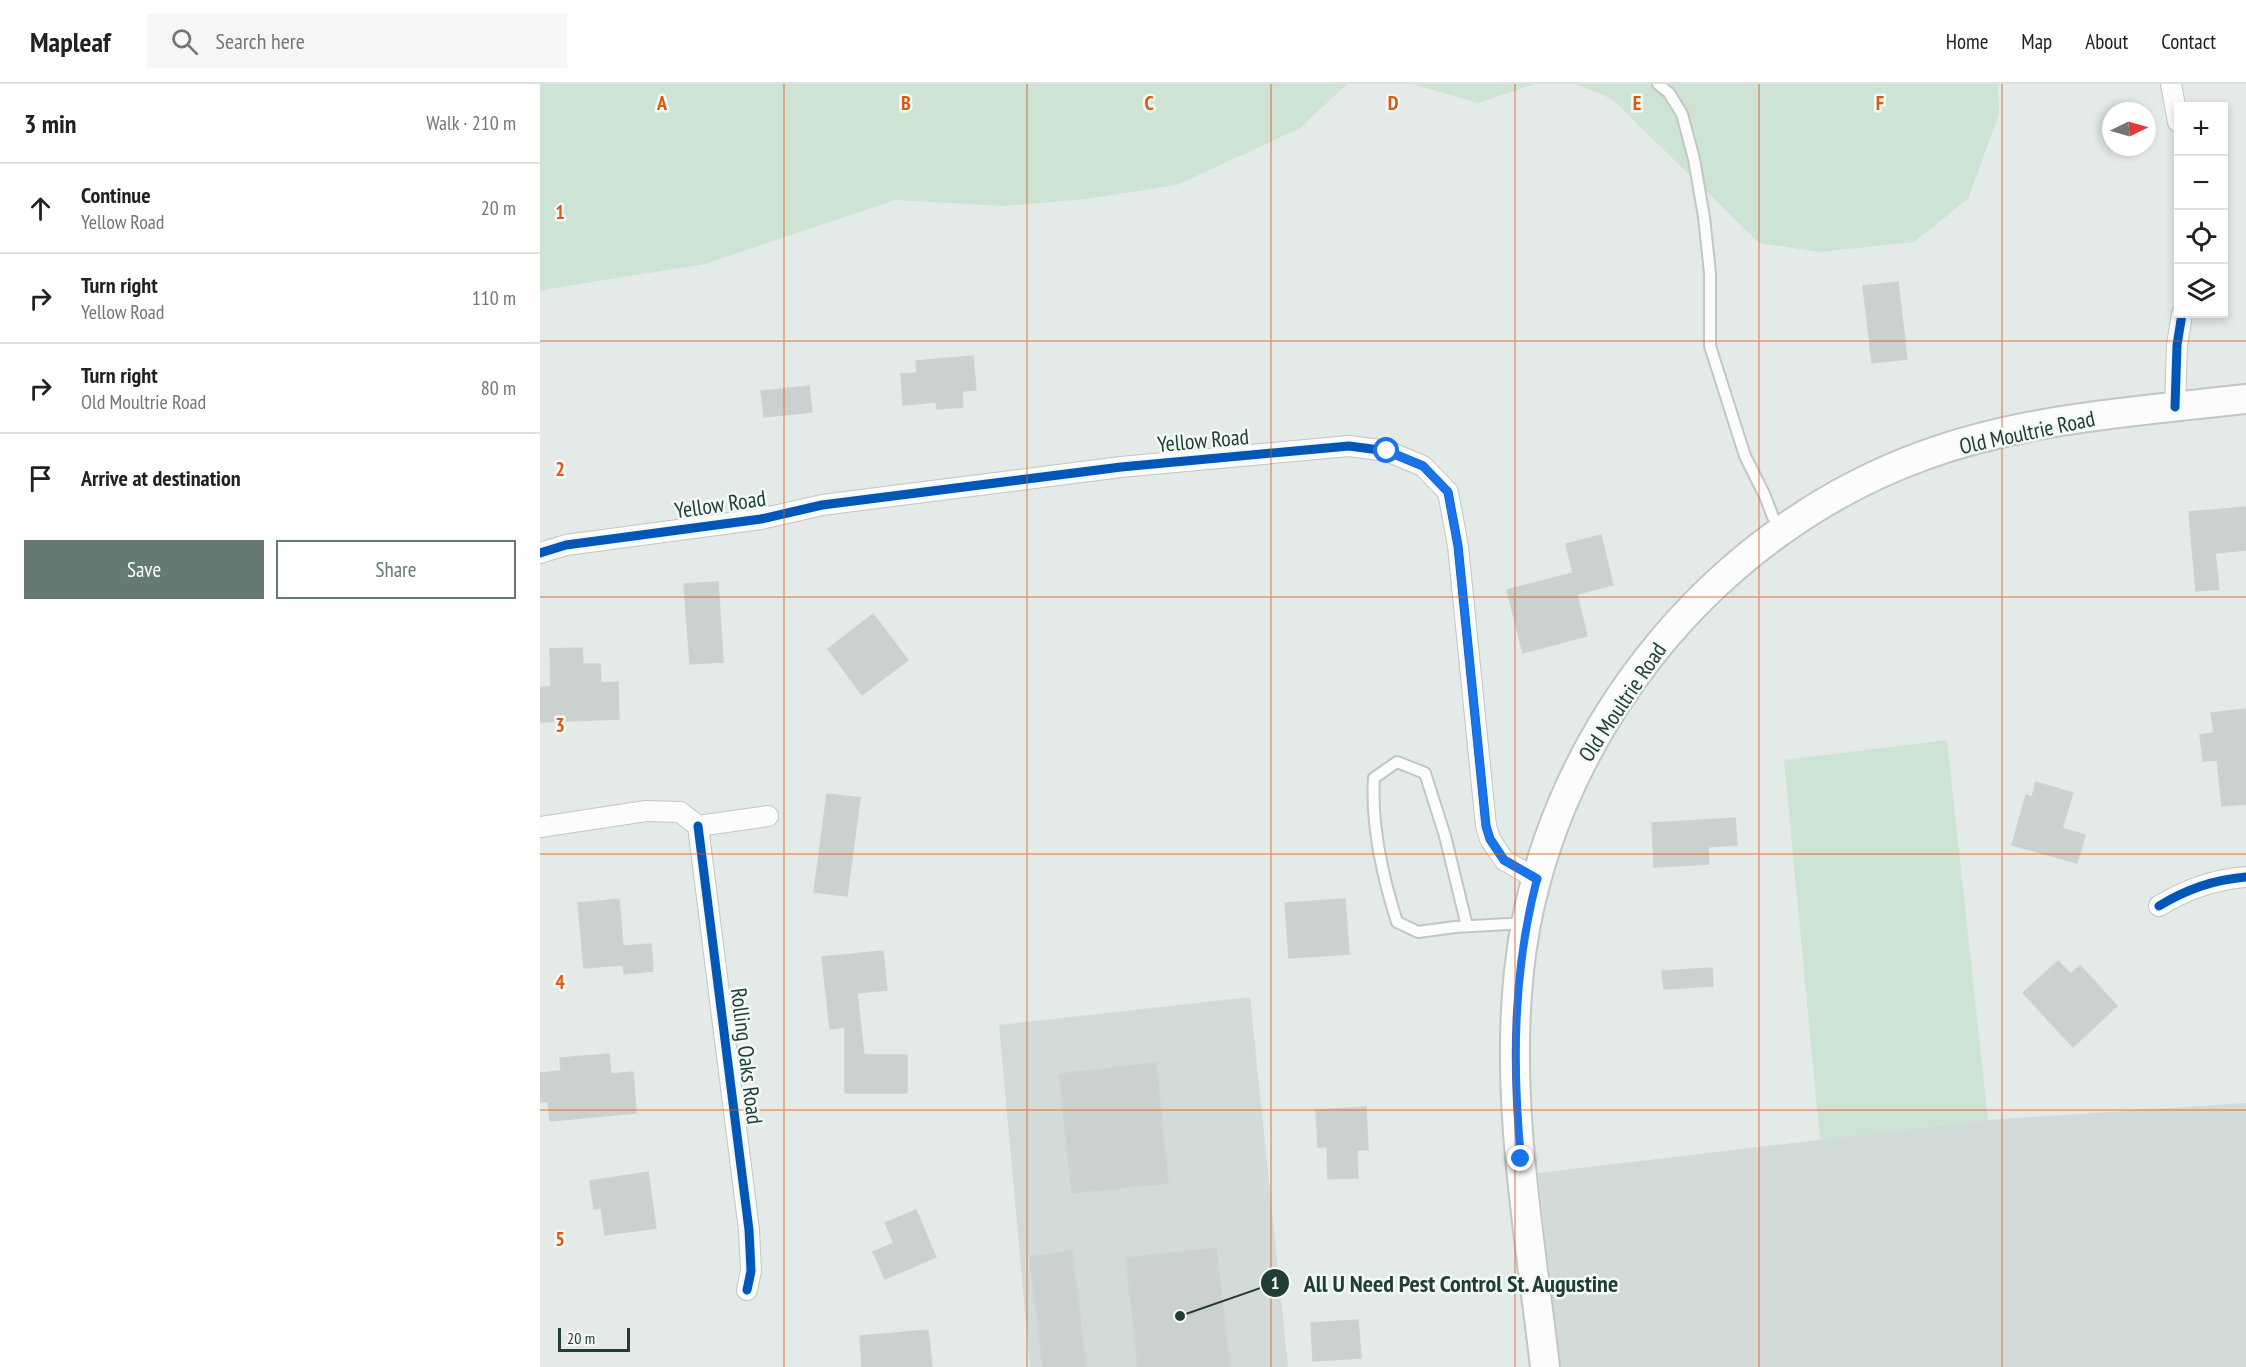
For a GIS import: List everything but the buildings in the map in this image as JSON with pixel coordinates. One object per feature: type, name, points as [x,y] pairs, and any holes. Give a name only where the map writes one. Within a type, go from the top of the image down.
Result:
[{"type":"main road","name":"Old Moultrie Road","points":[[1545,1367],[1515,1096],[1515,1022],[1519,970],[1526,922],[1557,818],[1578,769],[1604,721],[1636,674],[1672,628],[1714,586],[1758,548],[1832,499],[1877,475],[1924,455],[1990,435],[2072,420],[2246,399]]},
{"type":"street","points":[[2170,84],[2174,103]]},
{"type":"street","points":[[2175,407],[2177,345],[2181,318]]},
{"type":"street","name":"Yellow Road","points":[[540,553],[566,545],[761,519],[822,506],[1121,467],[1349,446],[1387,451],[1423,466],[1448,492],[1458,546],[1486,826],[1490,839],[1504,860],[1537,879]]},
{"type":"street","points":[[540,827],[646,812],[680,812],[698,826],[768,816]]},
{"type":"street","name":"Rolling Oaks Road","points":[[698,826],[749,1230],[751,1271],[747,1290]]},
{"type":"street","points":[[2159,906],[2182,892],[2208,883],[2246,877]]},
{"type":"lane","points":[[1658,84],[1669,93],[1682,114],[1694,159],[1704,217],[1710,273],[1710,346],[1744,456],[1773,517],[1783,530]]},
{"type":"lane","points":[[1467,926],[1425,773],[1397,762],[1374,778],[1373,808],[1386,887],[1397,922],[1418,932],[1526,922]]},
{"type":"shaded area","points":[[1250,997],[1288,1367],[1030,1367],[999,1025]]},
{"type":"shaded area","points":[[2246,1103],[2246,1367],[1560,1367],[1538,1173],[1988,1120]]},
{"type":"green space","points":[[540,84],[1347,84],[1300,128],[1177,185],[1085,199],[1004,206],[895,200],[705,264],[540,292]]},
{"type":"green space","points":[[1412,84],[1535,84],[1478,103]]},
{"type":"green space","points":[[1576,84],[1998,84],[1999,114],[1968,199],[1914,242],[1819,252],[1759,243],[1612,99]]},
{"type":"green space","points":[[1947,740],[1988,1120],[1820,1140],[1784,760]]},
{"type":"cycle path","points":[[2175,407],[2177,345],[2181,318]]},
{"type":"cycle path","points":[[540,553],[566,545],[761,519],[822,505],[1121,467],[1349,446],[1387,451],[1423,466],[1448,492],[1458,546],[1486,826],[1490,839],[1504,860],[1537,879]]},
{"type":"cycle path","points":[[698,826],[749,1230],[751,1271],[747,1290]]},
{"type":"cycle path","points":[[2159,906],[2201,886],[2246,877]]},
{"type":"place","name":"All U Need Pest Control St. Augustine","points":[[1180,1316]]},
{"type":"route","points":[[1387,451],[1423,466],[1448,492],[1458,546],[1486,826],[1490,839],[1504,860],[1537,879],[1526,922],[1519,970],[1515,1033],[1515,1096],[1521,1159]]}]
